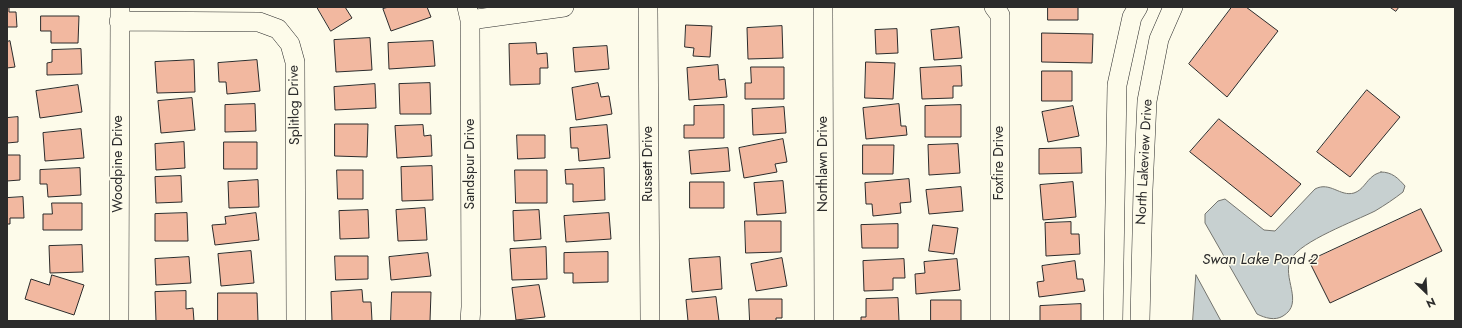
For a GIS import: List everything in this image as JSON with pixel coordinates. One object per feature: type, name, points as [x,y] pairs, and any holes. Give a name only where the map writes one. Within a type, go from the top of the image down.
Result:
[{"type":"street","points":[[469,13],[564,7]]},
{"type":"street","name":"Russett Drive","points":[[648,7],[650,321]]},
{"type":"street","name":"Northlawn Drive","points":[[823,7],[824,321]]},
{"type":"street","name":"Foxfire Drive","points":[[994,7],[1000,15],[1000,321]]},
{"type":"street","name":"North Lakeview Drive","points":[[1113,321],[1117,85],[1132,17],[1138,7]]},
{"type":"street","name":"North Lakeview Drive","points":[[1140,321],[1147,101],[1159,39],[1173,7]]},
{"type":"street","name":"Sandspur Drive","points":[[469,13],[470,321]]},
{"type":"street","name":"Woodpine Drive","points":[[119,321],[120,14]]},
{"type":"street","name":"Splitlog Drive","points":[[120,14],[259,22],[278,29],[290,44],[295,62],[296,321]]},
{"type":"street","points":[[1116,188],[1143,190]]},
{"type":"water","name":"Swan Lake Pond 2","points":[[1381,172],[1392,174],[1397,178],[1405,186],[1403,192],[1375,211],[1317,239],[1297,252],[1291,259],[1289,266],[1293,297],[1289,311],[1280,318],[1273,319],[1257,314],[1205,223],[1205,214],[1218,201],[1225,199],[1264,230],[1275,231],[1315,189],[1325,187],[1344,193],[1354,193],[1360,190],[1374,175]]},
{"type":"water","points":[[1196,275],[1221,321],[1193,321]]},
{"type":"building","points":[[7,7],[9,7],[9,12],[16,12],[17,27],[7,27]]},
{"type":"building","points":[[317,7],[345,7],[352,18],[331,31]]},
{"type":"building","points":[[389,7],[427,7],[431,17],[391,31],[383,9]]},
{"type":"building","points":[[1048,7],[1078,7],[1078,20],[1048,20]]},
{"type":"building","points":[[1232,7],[1246,7],[1278,31],[1227,97],[1189,64]]},
{"type":"building","points":[[1390,7],[1399,7],[1396,11]]},
{"type":"building","points":[[41,16],[79,16],[78,43],[51,43],[51,31],[41,31]]},
{"type":"building","points":[[686,25],[712,26],[710,57],[693,56],[694,48],[685,47]]},
{"type":"building","points":[[782,26],[783,58],[748,59],[747,28]]},
{"type":"building","points":[[959,27],[962,58],[934,60],[931,30]]},
{"type":"building","points":[[897,29],[898,53],[876,54],[875,30]]},
{"type":"building","points":[[1042,33],[1093,34],[1092,63],[1042,62]]},
{"type":"building","points":[[370,38],[372,70],[336,72],[334,40]]},
{"type":"building","points":[[10,41],[15,67],[7,68],[7,42]]},
{"type":"building","points":[[433,41],[435,66],[389,69],[388,43]]},
{"type":"building","points":[[536,43],[537,54],[547,53],[548,68],[540,68],[540,84],[510,85],[509,44]]},
{"type":"building","points":[[607,46],[609,69],[575,72],[573,48]]},
{"type":"building","points":[[81,49],[82,74],[47,75],[47,63],[52,62],[52,50]]},
{"type":"building","points":[[194,60],[195,92],[157,93],[155,62]]},
{"type":"building","points":[[257,60],[260,91],[227,94],[226,82],[219,82],[218,63]]},
{"type":"building","points":[[866,62],[895,63],[893,99],[865,98]]},
{"type":"building","points":[[718,65],[719,80],[725,79],[727,97],[689,100],[687,68]]},
{"type":"building","points":[[961,66],[962,86],[953,86],[953,98],[922,99],[920,68]]},
{"type":"building","points":[[751,67],[784,67],[784,99],[745,99],[745,83],[751,83]]},
{"type":"building","points":[[1042,71],[1072,71],[1072,101],[1042,101]]},
{"type":"building","points":[[430,83],[431,114],[400,114],[399,84]]},
{"type":"building","points":[[598,83],[601,97],[609,96],[612,114],[576,120],[572,88]]},
{"type":"building","points":[[375,84],[376,108],[335,110],[334,87]]},
{"type":"building","points":[[78,85],[82,112],[40,118],[36,91]]},
{"type":"building","points":[[1367,90],[1400,117],[1350,177],[1317,152]]},
{"type":"building","points":[[192,98],[195,130],[161,133],[158,101]]},
{"type":"building","points":[[255,104],[256,131],[225,132],[225,105]]},
{"type":"building","points":[[899,104],[901,126],[906,126],[907,135],[866,139],[863,108]]},
{"type":"building","points":[[724,105],[724,138],[684,138],[684,125],[694,125],[694,106]]},
{"type":"building","points":[[961,105],[961,137],[925,137],[925,106]]},
{"type":"building","points":[[1073,106],[1079,136],[1048,142],[1042,112]]},
{"type":"building","points":[[784,107],[786,133],[753,135],[752,109]]},
{"type":"building","points":[[18,117],[18,142],[7,143],[7,118]]},
{"type":"building","points":[[1219,119],[1301,184],[1271,217],[1190,152]]},
{"type":"building","points":[[335,124],[368,124],[367,157],[335,156]]},
{"type":"building","points":[[423,125],[424,136],[431,135],[432,156],[397,158],[395,126]]},
{"type":"building","points":[[607,125],[610,158],[579,161],[578,148],[571,148],[570,128]]},
{"type":"building","points":[[81,129],[84,158],[45,161],[43,133]]},
{"type":"building","points":[[517,135],[545,135],[545,158],[518,159]]},
{"type":"building","points":[[783,139],[787,162],[775,164],[777,172],[744,178],[739,148]]},
{"type":"building","points":[[184,142],[185,168],[156,170],[155,144]]},
{"type":"building","points":[[224,142],[257,142],[257,169],[224,169]]},
{"type":"building","points":[[958,144],[960,173],[929,175],[928,145]]},
{"type":"building","points":[[863,145],[894,145],[893,174],[863,174]]},
{"type":"building","points":[[728,148],[730,171],[691,174],[689,151]]},
{"type":"building","points":[[1081,148],[1082,173],[1039,174],[1039,149]]},
{"type":"building","points":[[7,155],[20,155],[20,180],[7,181]]},
{"type":"building","points":[[432,166],[433,200],[402,201],[401,167]]},
{"type":"building","points":[[80,168],[81,195],[48,197],[47,184],[40,184],[40,170]]},
{"type":"building","points":[[604,168],[605,200],[573,202],[573,184],[566,184],[565,170]]},
{"type":"building","points":[[337,170],[363,170],[363,199],[338,199]]},
{"type":"building","points":[[515,170],[547,170],[547,203],[516,203]]},
{"type":"building","points":[[181,176],[182,202],[156,203],[155,177]]},
{"type":"building","points":[[909,179],[911,202],[900,203],[901,213],[873,216],[872,204],[866,204],[865,183]]},
{"type":"building","points":[[258,180],[259,207],[229,208],[228,182]]},
{"type":"building","points":[[783,181],[786,213],[757,215],[754,183]]},
{"type":"building","points":[[690,182],[724,182],[724,208],[690,208]]},
{"type":"building","points":[[1073,182],[1076,217],[1043,220],[1040,185]]},
{"type":"building","points":[[961,187],[963,211],[929,214],[926,190]]},
{"type":"building","points":[[23,197],[24,218],[10,218],[10,224],[7,224],[7,198]]},
{"type":"building","points":[[52,203],[82,203],[82,230],[43,230],[43,214],[52,214]]},
{"type":"building","points":[[425,208],[427,240],[398,241],[396,210]]},
{"type":"building","points":[[1421,209],[1442,251],[1330,303],[1309,261]]},
{"type":"building","points":[[368,210],[369,238],[340,239],[339,211]]},
{"type":"building","points":[[539,210],[541,239],[514,241],[513,211]]},
{"type":"building","points":[[187,213],[188,241],[155,241],[155,214]]},
{"type":"building","points":[[256,213],[259,240],[215,245],[212,225],[226,224],[225,217]]},
{"type":"building","points":[[609,213],[611,239],[566,242],[564,216]]},
{"type":"building","points":[[745,221],[781,221],[781,252],[746,253]]},
{"type":"building","points":[[1071,222],[1071,234],[1079,234],[1080,254],[1046,256],[1045,223]]},
{"type":"building","points":[[898,224],[898,248],[862,248],[861,225]]},
{"type":"building","points":[[933,225],[958,228],[954,254],[929,251]]},
{"type":"building","points":[[82,245],[83,272],[50,273],[49,246]]},
{"type":"building","points":[[546,247],[547,279],[512,280],[510,249]]},
{"type":"building","points":[[251,251],[254,283],[221,286],[218,254]]},
{"type":"building","points":[[608,252],[608,282],[573,283],[573,273],[564,273],[564,253]]},
{"type":"building","points":[[428,253],[431,276],[391,280],[389,257]]},
{"type":"building","points":[[335,256],[368,256],[368,279],[336,280]]},
{"type":"building","points":[[189,257],[191,283],[156,285],[155,259]]},
{"type":"building","points":[[720,257],[722,289],[692,292],[689,259]]},
{"type":"building","points":[[782,258],[787,286],[756,291],[751,264]]},
{"type":"building","points":[[904,259],[905,278],[893,278],[893,290],[864,291],[863,261]]},
{"type":"building","points":[[957,259],[960,290],[916,294],[915,274],[925,273],[924,262]]},
{"type":"building","points":[[1075,261],[1077,279],[1083,279],[1085,291],[1039,297],[1037,282],[1044,281],[1042,266]]},
{"type":"building","points":[[52,275],[84,285],[74,315],[25,299],[31,279],[49,285]]},
{"type":"building","points":[[539,285],[545,317],[516,320],[512,288]]},
{"type":"building","points":[[362,290],[363,302],[371,302],[372,321],[332,321],[331,292]]},
{"type":"building","points":[[186,291],[186,309],[193,308],[194,321],[156,321],[155,292]]},
{"type":"building","points":[[392,292],[431,292],[430,321],[391,321]]},
{"type":"building","points":[[218,293],[257,293],[258,321],[218,321]]},
{"type":"building","points":[[716,297],[719,321],[688,321],[686,300]]},
{"type":"building","points":[[898,298],[899,321],[861,321],[861,317],[866,317],[866,299]]},
{"type":"building","points":[[749,299],[782,299],[782,318],[776,318],[776,321],[750,321]]},
{"type":"building","points":[[931,300],[961,300],[961,321],[931,321]]},
{"type":"building","points":[[1081,304],[1081,321],[1040,321],[1040,306]]}]
